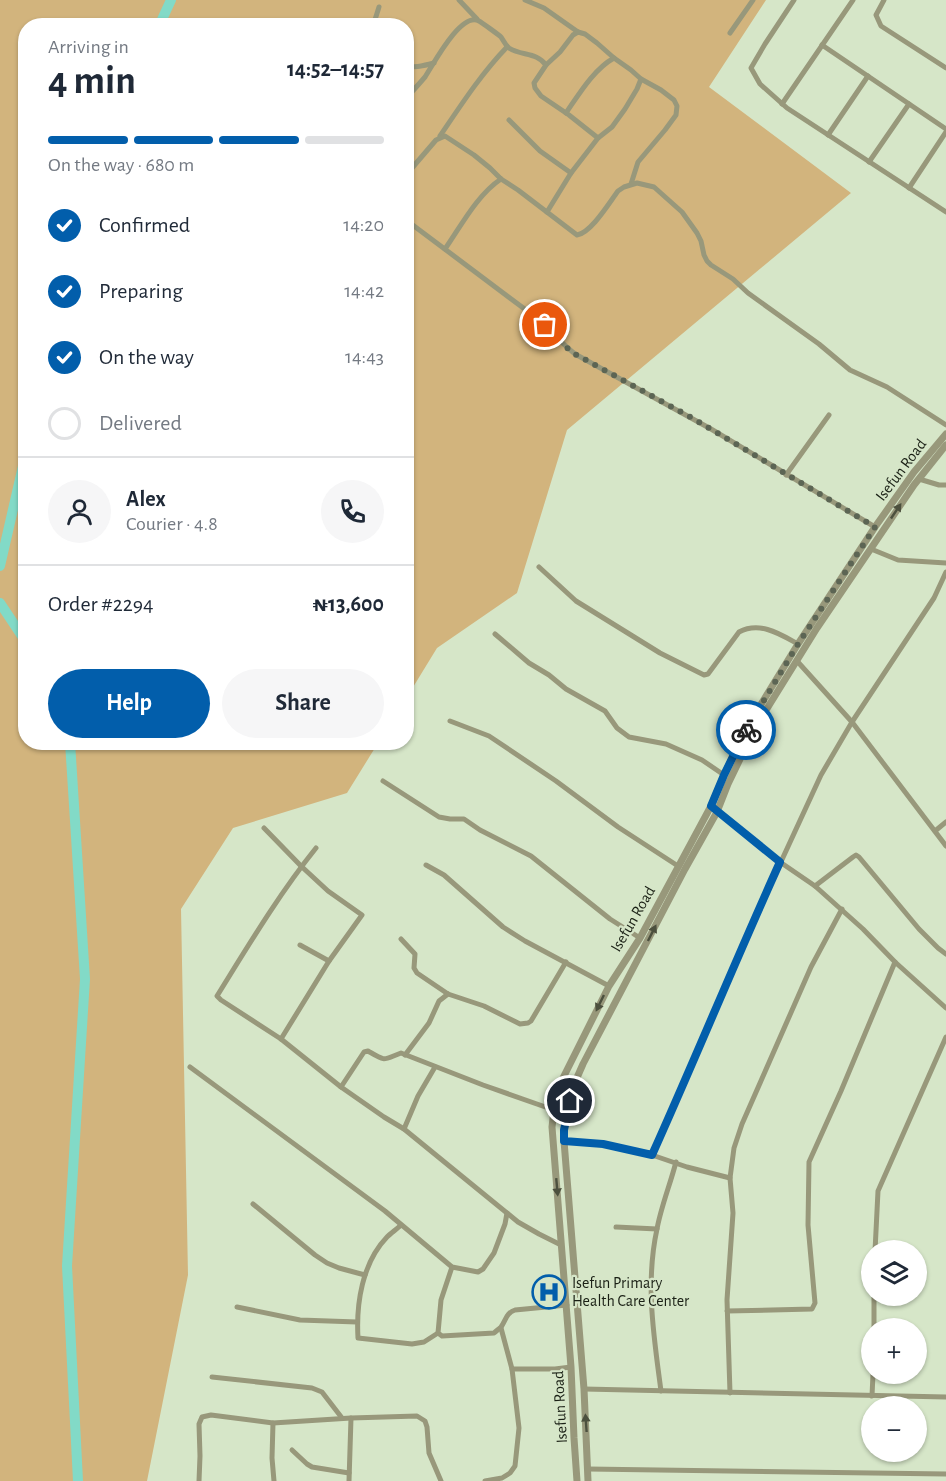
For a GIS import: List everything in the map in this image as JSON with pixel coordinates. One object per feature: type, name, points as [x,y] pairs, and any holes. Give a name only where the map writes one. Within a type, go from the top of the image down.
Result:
[{"type":"street","points":[[459,0],[478,20],[499,35],[507,47],[533,56],[546,65]]},
{"type":"street","points":[[525,0],[544,8],[578,32],[585,34],[641,79],[674,100],[677,106],[675,115],[638,162],[631,184]]},
{"type":"street","points":[[730,33],[753,0]]},
{"type":"street","points":[[794,0],[751,68],[760,84],[782,104],[946,212]]},
{"type":"street","points":[[782,104],[853,0]]},
{"type":"street","points":[[884,0],[876,15],[881,26],[946,68]]},
{"type":"street","points":[[376,18],[379,7]]},
{"type":"street","points":[[414,89],[458,30],[467,21],[478,20]]},
{"type":"street","points":[[578,32],[546,65],[534,83],[541,96],[598,138]]},
{"type":"street","points":[[822,45],[946,130],[909,188]]},
{"type":"street","points":[[414,165],[440,136],[507,47]]},
{"type":"street","points":[[566,113],[606,62],[614,58]]},
{"type":"street","points":[[414,67],[434,63]]},
{"type":"street","points":[[828,135],[868,76]]},
{"type":"street","points":[[547,212],[571,173],[598,138],[612,127],[641,79]]},
{"type":"street","points":[[869,162],[909,104]]},
{"type":"street","points":[[509,120],[540,151],[571,173]]},
{"type":"street","points":[[440,136],[445,135],[450,138],[577,235],[590,227],[618,191],[637,183],[654,187],[682,212],[697,233],[707,261],[711,265],[819,344],[840,364],[887,387],[946,425]]},
{"type":"street","points":[[445,249],[482,196],[491,185],[501,179]]},
{"type":"street","points":[[414,226],[530,313],[575,354],[668,404],[875,527]]},
{"type":"street","points":[[786,475],[829,415]]},
{"type":"street","name":"Isefun Road","points":[[588,1481],[584,1389],[564,1141],[572,1089],[685,869],[714,809],[724,775],[749,724],[798,644],[875,527],[914,472],[946,434]]},
{"type":"street","name":"Isefun Road","points":[[577,1481],[572,1367],[552,1127],[563,1078],[609,986],[640,938],[678,866],[714,809],[755,728],[817,628],[919,479],[946,445]]},
{"type":"street","points":[[919,479],[946,485]]},
{"type":"street","points":[[871,549],[898,560],[946,563]]},
{"type":"street","points":[[539,567],[576,601],[660,653],[704,675],[708,674],[739,632],[745,629],[773,630],[798,644]]},
{"type":"street","points":[[652,1155],[744,942],[821,775],[852,722],[934,598],[946,572]]},
{"type":"street","points":[[495,634],[529,663],[566,689],[605,711],[617,728],[629,737],[666,744],[702,760],[724,775]]},
{"type":"street","points":[[796,661],[852,722],[946,846]]},
{"type":"street","points":[[450,722],[496,740],[618,827],[678,866]]},
{"type":"street","points":[[383,781],[439,817],[464,819],[480,830],[531,856],[610,919],[640,938]]},
{"type":"street","points":[[714,809],[842,909],[895,962],[946,1008]]},
{"type":"street","points":[[935,831],[946,822]]},
{"type":"street","points":[[264,828],[328,891],[362,915],[329,961],[281,1039]]},
{"type":"street","points":[[316,848],[301,866],[218,996],[281,1039],[341,1087],[404,1129],[518,1222],[561,1245]]},
{"type":"street","points":[[815,886],[856,855],[919,929],[946,954]]},
{"type":"street","points":[[426,865],[444,876],[503,927],[609,986]]},
{"type":"street","points":[[730,1393],[727,1300],[733,1213],[730,1178],[734,1148],[742,1124],[811,967],[842,909]]},
{"type":"street","points":[[401,939],[416,954],[414,968],[417,973],[448,994],[484,1006],[520,1024],[531,1021],[566,962]]},
{"type":"street","points":[[300,945],[329,961]]},
{"type":"street","points":[[727,1311],[812,1309],[814,1307],[808,1225],[809,1162],[895,962]]},
{"type":"street","points":[[405,1055],[429,1023],[440,1001],[448,994]]},
{"type":"street","points":[[876,1240],[878,1191],[946,1037]]},
{"type":"street","points":[[341,1087],[364,1052],[368,1051],[384,1060],[401,1053],[554,1110]]},
{"type":"street","points":[[190,1067],[337,1175],[452,1267],[478,1272],[483,1269],[494,1252],[507,1213]]},
{"type":"street","points":[[404,1129],[418,1096],[435,1067]]},
{"type":"street","points":[[564,1141],[603,1144],[652,1155],[730,1178]]},
{"type":"street","points":[[661,1391],[650,1303],[651,1264],[657,1229],[676,1162]]},
{"type":"street","points":[[253,1204],[327,1263],[365,1275]]},
{"type":"street","points":[[505,1224],[518,1222]]},
{"type":"street","points":[[401,1225],[378,1248],[365,1275],[357,1322],[358,1338],[412,1344],[424,1342],[438,1333]]},
{"type":"street","points":[[616,1227],[657,1229]]},
{"type":"street","points":[[438,1333],[441,1300],[452,1267]]},
{"type":"street","points":[[438,1333],[442,1336],[494,1333],[501,1328],[506,1316],[515,1310],[567,1305]]},
{"type":"street","points":[[237,1307],[300,1320],[357,1322]]},
{"type":"street","points":[[485,1481],[502,1478],[515,1466],[519,1428],[512,1370],[501,1328]]},
{"type":"street","points":[[512,1370],[572,1367]]},
{"type":"street","points":[[212,1377],[312,1388],[322,1392],[342,1418]]},
{"type":"street","points":[[584,1389],[872,1396],[873,1384]]},
{"type":"street","points":[[927,1397],[946,1397]]},
{"type":"street","points":[[200,1481],[199,1424],[202,1418],[211,1415],[273,1423],[417,1416],[425,1421],[429,1453],[441,1481]]},
{"type":"street","points":[[349,1481],[351,1418]]},
{"type":"street","points":[[273,1423],[274,1481]]},
{"type":"street","points":[[292,1450],[312,1467],[349,1473]]},
{"type":"street","points":[[588,1469],[946,1474]]},
{"type":"shaded area","points":[[0,0],[766,0],[709,87],[851,193],[567,430],[517,593],[437,648],[414,686],[414,18],[18,18],[18,750],[374,750],[347,793],[233,828],[181,909],[188,1275],[147,1481],[0,1481]]},
{"type":"waterway","points":[[163,18],[171,0]]},
{"type":"waterway","points":[[0,566],[18,488]]},
{"type":"waterway","points":[[0,603],[18,630]]},
{"type":"waterway","points":[[71,750],[85,979],[67,1266],[78,1481]]},
{"type":"way so far","points":[[545,325],[561,343],[575,354],[694,419],[875,527],[798,644],[746,730]]},
{"type":"place","name":"Isefun Primary Health Care Center","points":[[549,1292]]},
{"type":"route","points":[[570,1101],[564,1141],[603,1144],[652,1155],[780,862],[711,806],[746,730]]}]
